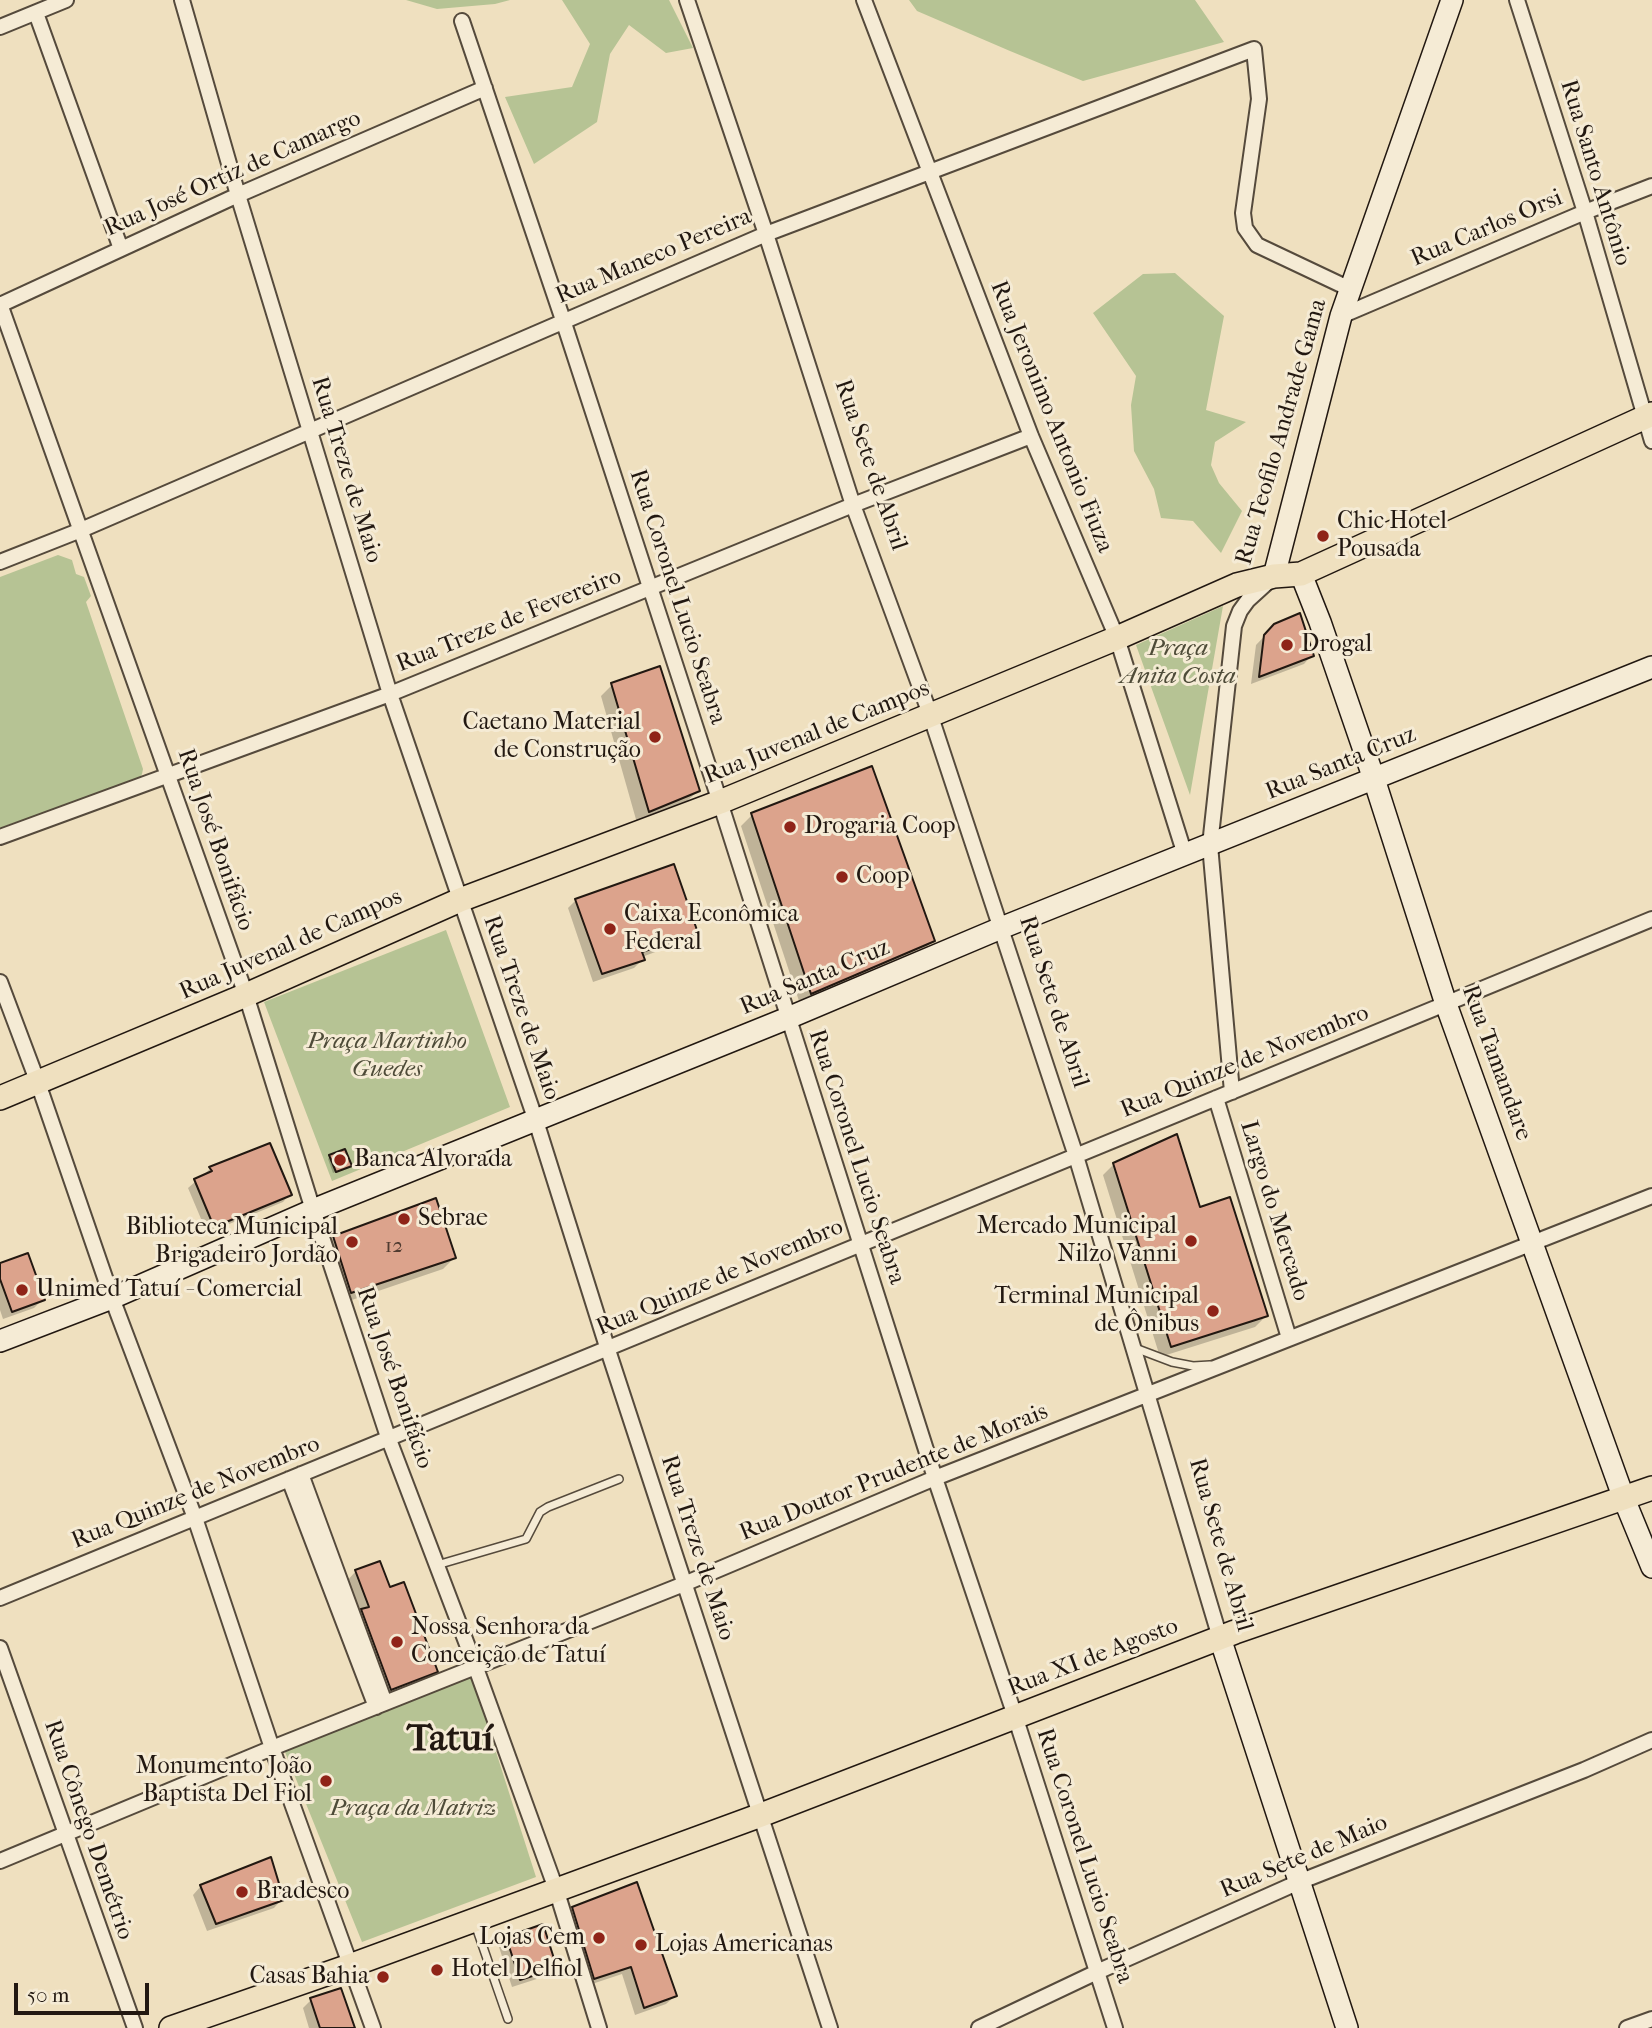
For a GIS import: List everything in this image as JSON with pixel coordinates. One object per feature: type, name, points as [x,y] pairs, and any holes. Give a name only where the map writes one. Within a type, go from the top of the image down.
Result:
[{"type":"main road","name":"Rua Juvenal de Campos","points":[[0,1098],[246,995],[460,900],[720,802],[1117,638],[1237,585],[1274,576],[1301,574],[1648,415]]},
{"type":"main road","name":"Rua XI de Agosto","points":[[556,1889],[761,1815],[1220,1638],[1652,1488]]},
{"type":"main road","points":[[171,2028],[352,1965],[556,1889]]},
{"type":"street","points":[[0,27],[66,0]]},
{"type":"street","name":"Rua Treze de Maio","points":[[182,0],[238,195],[390,694],[536,1121],[608,1350],[830,2028]]},
{"type":"street","name":"Rua Sete de Abril","points":[[687,0],[853,505],[930,715],[1076,1156],[1220,1638],[1347,2028]]},
{"type":"street","name":"Rua Jeronimo Antonio Fiuza","points":[[864,0],[1031,436],[1117,638],[1185,855]]},
{"type":"street","name":"Rua Teofilo Andrade Gama","points":[[1232,1092],[1210,845],[1234,626],[1248,600],[1274,576],[1341,316],[1452,0]]},
{"type":"street","name":"Rua Santo Antônio","points":[[1517,0],[1648,415],[1652,441]]},
{"type":"street","points":[[36,13],[121,249]]},
{"type":"street","name":"Rua Coronel Lucio Seabra","points":[[462,20],[720,802],[935,1478],[1115,2028]]},
{"type":"street","name":"Rua Maneco Pereira","points":[[0,562],[766,234],[1254,49],[1259,99],[1243,213],[1245,228],[1257,246],[1350,289]]},
{"type":"street","name":"Rua José Ortiz de Camargo","points":[[0,304],[238,195],[485,88]]},
{"type":"street","name":"Rua Carlos Orsi","points":[[1341,316],[1652,186]]},
{"type":"street","name":"Rua José Bonifácio","points":[[0,304],[246,995],[388,1437],[556,1889],[599,2028]]},
{"type":"street","name":"Rua Treze de Fevereiro","points":[[0,836],[390,694],[853,505],[1031,436]]},
{"type":"street","name":"Rua Tamandare","points":[[1301,574],[1374,779],[1446,1004],[1624,1499],[1652,1567]]},
{"type":"street","name":"Rua Santa Cruz","points":[[0,1341],[112,1298],[313,1210],[788,1018],[1001,928],[1652,667]]},
{"type":"street","name":"Rua Quinze de Novembro","points":[[0,1598],[1652,919]]},
{"type":"street","points":[[0,982],[112,1298],[195,1518],[272,1748],[373,2028]]},
{"type":"street","name":"Largo do Mercado","points":[[1216,1098],[1289,1338]]},
{"type":"street","name":"Rua Doutor Prudente de Morais","points":[[0,1861],[272,1748],[684,1584],[935,1478],[1652,1196]]},
{"type":"street","points":[[295,1477],[380,1705]]},
{"type":"street","name":"Rua Cônego Demétrio","points":[[0,1648],[135,2028]]},
{"type":"street","name":"Rua Sete de Maio","points":[[979,2028],[1299,1882],[1584,1770],[1652,1740]]},
{"type":"street","points":[[1627,2028],[1652,2019]]},
{"type":"lane","points":[[1135,1348],[1172,1362],[1193,1366],[1225,1364]]},
{"type":"lane","points":[[437,1565],[526,1539],[540,1512],[618,1479]]},
{"type":"lane","points":[[474,1920],[508,2020]]},
{"type":"green space","points":[[406,0],[510,0],[495,4],[437,9]]},
{"type":"green space","points":[[562,0],[669,0],[693,48],[666,53],[629,25],[610,54],[597,122],[534,164],[505,97],[572,87],[590,44]]},
{"type":"green space","points":[[909,0],[1195,0],[1224,42],[1083,81],[917,11]]},
{"type":"green space","points":[[1175,273],[1224,316],[1206,410],[1246,422],[1215,442],[1211,465],[1219,483],[1242,511],[1221,553],[1193,521],[1161,518],[1154,489],[1134,451],[1131,405],[1136,376],[1093,313],[1143,274]]},
{"type":"green space","points":[[58,555],[72,560],[76,574],[84,577],[91,596],[86,602],[143,769],[142,774],[138,782],[130,781],[48,811],[47,815],[31,824],[16,822],[0,828],[0,577]]},
{"type":"green space","name":"Praça Anita Costa","points":[[1223,606],[1190,795],[1136,645]]},
{"type":"green space","name":"Praça Martinho Guedes","points":[[446,930],[510,1107],[332,1181],[264,1002]]},
{"type":"green space","name":"Praça da Matriz","points":[[472,1677],[536,1877],[362,1942],[283,1747]]},
{"type":"building","name":"Drogal","points":[[1300,613],[1314,656],[1259,677],[1264,635],[1274,624]]},
{"type":"building","name":"Caetano Material de Construção","points":[[660,666],[700,791],[649,812],[611,683]]},
{"type":"building","name":"Coop","points":[[872,766],[935,941],[811,994],[751,813]]},
{"type":"building","points":[[674,864],[698,933],[642,952],[645,960],[602,974],[575,899]]},
{"type":"building","name":"Mercado Municipal Nilzo Vanni","points":[[1177,1134],[1200,1207],[1230,1197],[1268,1316],[1171,1347],[1113,1163]]},
{"type":"building","points":[[270,1143],[292,1195],[214,1227],[194,1179],[212,1171],[209,1167]]},
{"type":"building","name":"Banca Alvorada","points":[[345,1149],[352,1166],[336,1172],[329,1155]]},
{"type":"building","points":[[436,1198],[456,1258],[351,1293],[333,1236]]},
{"type":"building","name":"Unimed Tatuí - Comercial","points":[[28,1253],[45,1300],[12,1312],[0,1279],[0,1263]]},
{"type":"building","name":"Nossa Senhora da Conceição de Tatuí","points":[[380,1561],[390,1587],[404,1582],[438,1672],[391,1690],[361,1609],[369,1607],[355,1570]]},
{"type":"building","name":"Bradesco","points":[[271,1857],[284,1900],[216,1924],[200,1885]]},
{"type":"building","points":[[637,1882],[677,1996],[644,2008],[631,1967],[594,1979],[572,1907]]},
{"type":"building","points":[[543,1924],[557,1968],[520,1980],[506,1937]]},
{"type":"building","points":[[341,1988],[355,2028],[320,2028],[310,1998]]},
{"type":"place","name":"Chic Hotel Pousada","points":[[1323,536]]},
{"type":"place","name":"Drogal","points":[[1287,645]]},
{"type":"place","name":"Caetano Material de Construção","points":[[655,737]]},
{"type":"place","name":"Drogaria Coop","points":[[790,827]]},
{"type":"place","name":"Coop","points":[[842,877]]},
{"type":"place","name":"Caixa Econômica Federal","points":[[610,929]]},
{"type":"place","name":"Banca Alvorada","points":[[340,1160]]},
{"type":"place","name":"Sebrae","points":[[404,1219]]},
{"type":"place","name":"Mercado Municipal Nilzo Vanni","points":[[1191,1241]]},
{"type":"place","name":"Biblioteca Municipal Brigadeiro Jordão","points":[[352,1242]]},
{"type":"place","name":"Unimed Tatuí - Comercial","points":[[22,1290]]},
{"type":"place","name":"Terminal Municipal de Ônibus","points":[[1213,1311]]},
{"type":"place","name":"Nossa Senhora da Conceição de Tatuí","points":[[397,1642]]},
{"type":"place","name":"Monumento João Baptista Del Fiol","points":[[326,1781]]},
{"type":"place","name":"Bradesco","points":[[242,1892]]},
{"type":"place","name":"Lojas Cem","points":[[599,1938]]},
{"type":"place","name":"Lojas Americanas","points":[[641,1945]]},
{"type":"place","name":"Hotel Delfiol","points":[[437,1970]]},
{"type":"place","name":"Casas Bahia","points":[[383,1977]]},
{"type":"district","name":"Tatuí","points":[[450,1741]]}]
